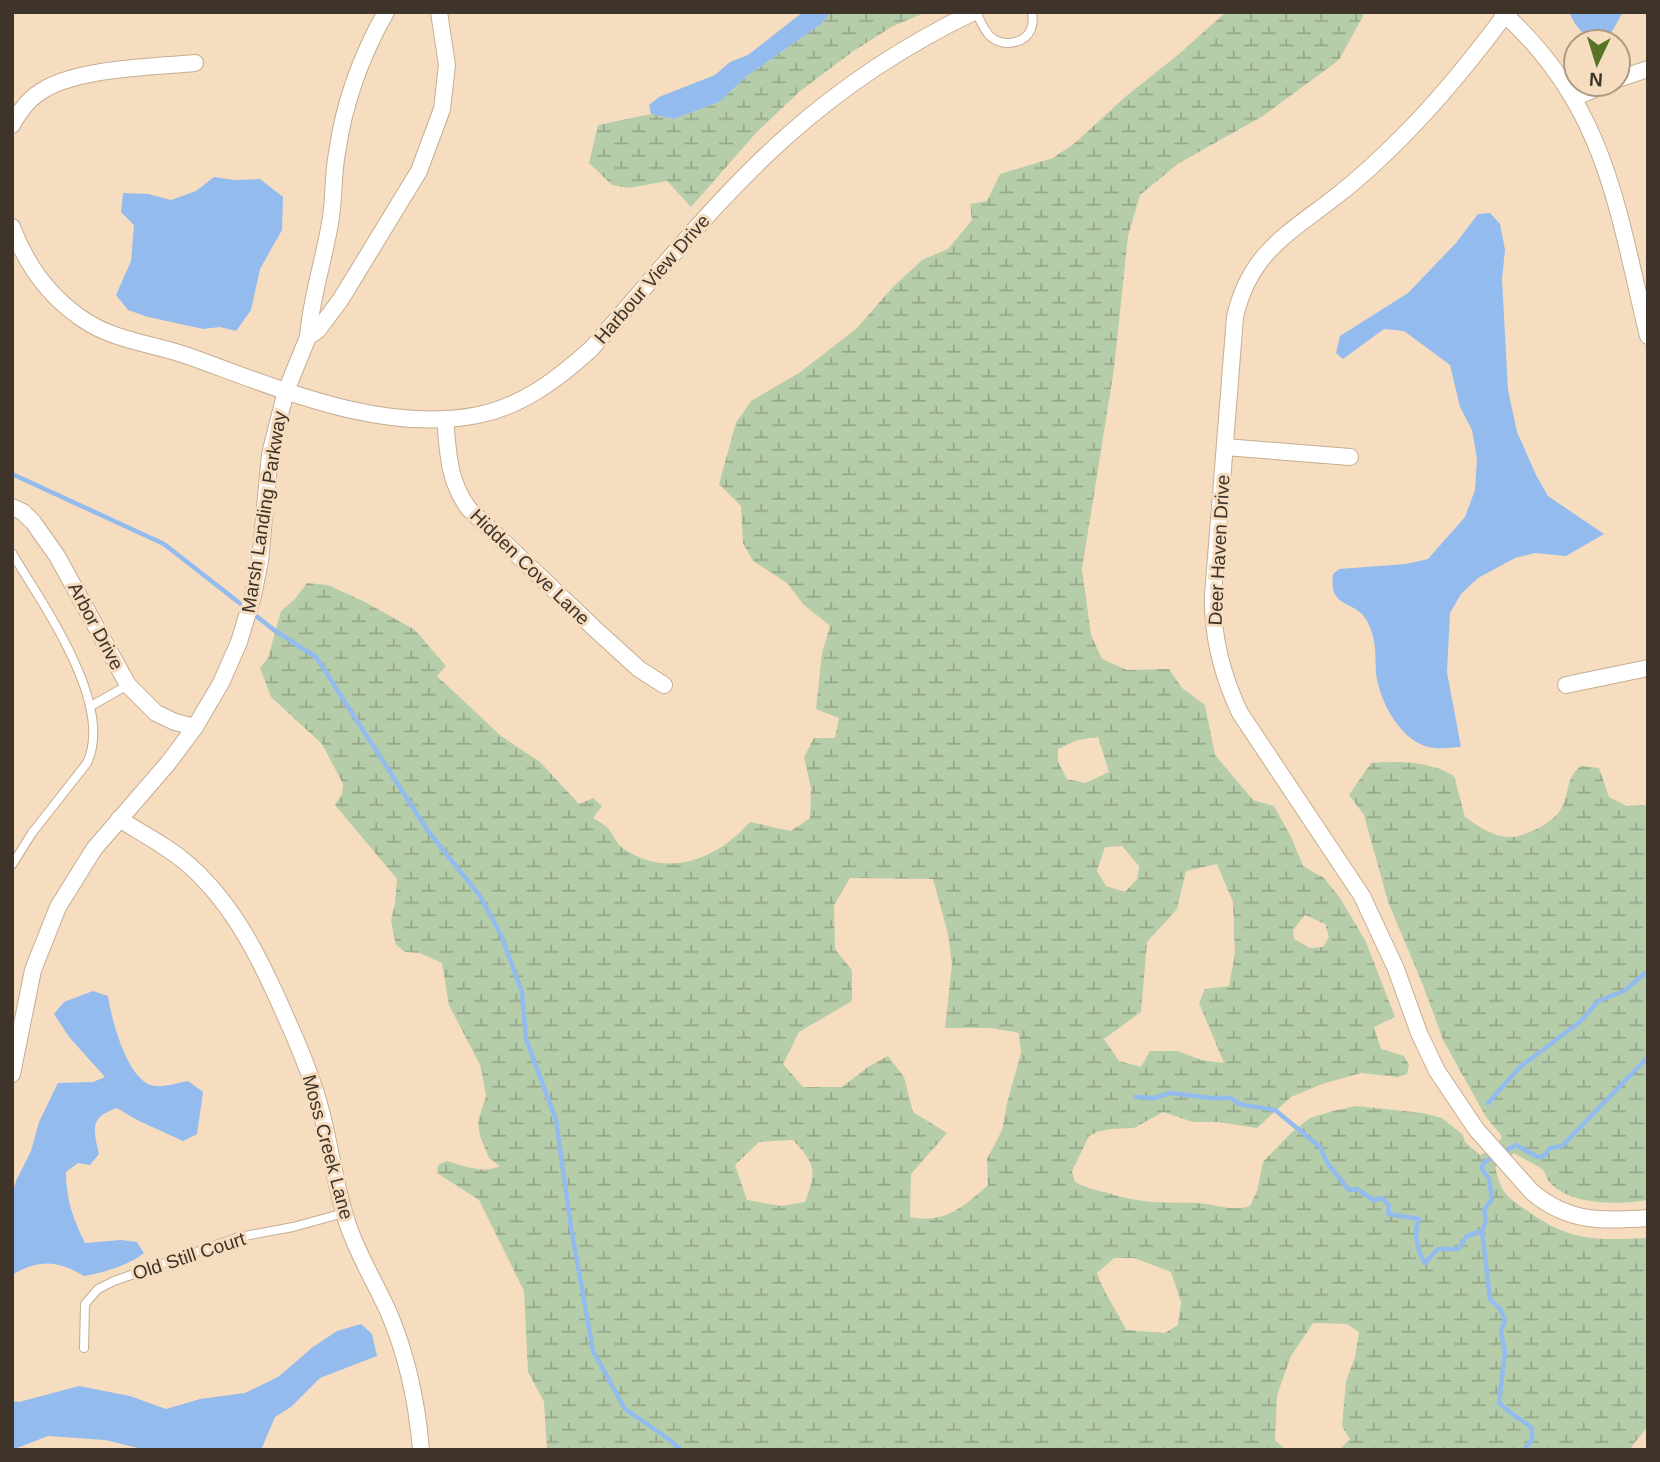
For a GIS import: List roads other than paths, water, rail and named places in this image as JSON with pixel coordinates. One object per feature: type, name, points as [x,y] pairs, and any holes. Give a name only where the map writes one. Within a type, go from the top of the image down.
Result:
[{"type":"street","points":[[308,337],[310,310],[331,217],[337,153],[348,99],[366,48],[386,12]]},
{"type":"street","name":"Marsh Landing Parkway","points":[[12,1074],[28,992],[40,949],[58,907],[81,868],[195,727],[221,683],[246,624],[260,561],[270,454],[286,391],[308,337],[318,330],[341,299],[419,171],[442,109],[447,65],[439,12]]},
{"type":"street","name":"Harbour View Drive","points":[[12,227],[22,250],[46,287],[69,310],[90,324],[127,341],[190,356],[233,374],[365,413],[400,418],[445,419],[477,415],[519,402],[572,367],[592,349],[716,207],[787,135],[883,63],[975,12]]},
{"type":"street","points":[[1503,13],[1538,48],[1562,81]]},
{"type":"street","name":"Deer Haven Drive","points":[[1503,13],[1444,93],[1402,137],[1340,194],[1271,247],[1258,262],[1240,298],[1236,317],[1212,611],[1215,641],[1227,685],[1240,713],[1362,897],[1396,969],[1419,1033],[1437,1071],[1460,1107],[1490,1145],[1544,1202],[1589,1220],[1648,1219]]},
{"type":"street","points":[[12,125],[31,99],[56,84],[87,75],[195,63]]},
{"type":"street","points":[[1574,98],[1601,152],[1613,188],[1648,335]]},
{"type":"street","name":"Hidden Cove Lane","points":[[445,419],[449,470],[453,484],[468,509],[639,669],[664,685]]},
{"type":"street","points":[[1225,447],[1350,457]]},
{"type":"street","name":"Arbor Drive","points":[[12,507],[23,512],[33,522],[57,556],[128,685],[156,713],[195,727]]},
{"type":"street","points":[[1566,685],[1648,668]]},
{"type":"street","name":"Moss Creek Lane","points":[[119,819],[190,866],[216,893],[249,939],[306,1062],[323,1115],[344,1213],[357,1248],[389,1312],[402,1350],[413,1392],[421,1450]]},
{"type":"lane","points":[[975,12],[989,36],[998,42],[1008,43],[1022,41],[1029,33],[1033,25],[1032,12]]},
{"type":"lane","points":[[12,553],[82,678],[95,736],[88,763],[32,833],[12,865]]},
{"type":"lane","points":[[90,706],[128,685]]},
{"type":"lane","name":"Old Still Court","points":[[83,1348],[85,1304],[98,1289],[114,1280],[239,1237],[293,1227],[344,1213]]},
{"type":"water","points":[[803,12],[831,12],[821,24],[747,76],[719,102],[674,119],[651,114],[649,105],[659,97],[715,75],[730,62],[748,55]]},
{"type":"water","points":[[1569,12],[1623,12],[1614,28],[1579,28]]},
{"type":"water","points":[[214,177],[234,180],[260,179],[283,197],[282,230],[260,269],[251,310],[236,331],[220,327],[203,329],[128,310],[116,295],[131,261],[134,225],[121,212],[123,193],[148,194],[171,200],[196,191]]},
{"type":"water","points":[[1490,213],[1500,224],[1505,250],[1502,279],[1508,390],[1517,432],[1548,496],[1604,534],[1566,556],[1535,553],[1515,558],[1478,578],[1461,594],[1450,613],[1447,672],[1461,747],[1434,748],[1412,739],[1402,730],[1387,708],[1378,684],[1375,647],[1370,628],[1362,614],[1338,599],[1333,585],[1333,574],[1339,569],[1406,564],[1428,559],[1465,517],[1475,490],[1477,459],[1472,430],[1460,407],[1450,365],[1404,331],[1384,329],[1343,359],[1336,353],[1340,336],[1408,293],[1456,243],[1478,214]]},
{"type":"water","points":[[93,991],[108,996],[122,1048],[137,1074],[145,1082],[159,1086],[188,1081],[203,1092],[197,1134],[183,1141],[117,1108],[102,1115],[95,1130],[99,1154],[90,1165],[78,1163],[66,1172],[71,1209],[85,1243],[121,1240],[137,1242],[144,1253],[116,1268],[84,1276],[48,1263],[31,1266],[12,1275],[12,1195],[31,1151],[39,1122],[58,1083],[93,1082],[105,1077],[69,1037],[54,1014],[64,1002]]},
{"type":"water","points":[[361,1324],[372,1334],[377,1356],[320,1378],[291,1407],[275,1417],[261,1450],[146,1450],[105,1440],[48,1436],[12,1450],[12,1401],[19,1402],[79,1386],[130,1396],[166,1409],[200,1399],[245,1393],[278,1377],[313,1347],[337,1331]]},
{"type":"waterway","points":[[12,474],[164,544],[274,630],[316,657],[428,831],[480,896],[501,935],[522,992],[526,1039],[556,1120],[571,1227],[593,1351],[625,1409],[681,1450]]},
{"type":"waterway","points":[[1488,1103],[1520,1067],[1581,1021],[1598,1001],[1624,991],[1648,971]]},
{"type":"waterway","points":[[1524,1450],[1532,1440],[1532,1428],[1499,1403],[1505,1352],[1501,1332],[1505,1320],[1500,1309],[1490,1299],[1482,1231],[1486,1220],[1484,1210],[1492,1199],[1489,1179],[1482,1169],[1483,1163],[1516,1145],[1538,1157],[1544,1156],[1550,1148],[1562,1146],[1648,1057]]},
{"type":"waterway","points":[[1135,1097],[1154,1098],[1170,1093],[1231,1098],[1239,1104],[1275,1110],[1320,1147],[1328,1164],[1349,1190],[1357,1189],[1374,1200],[1382,1198],[1389,1205],[1388,1214],[1419,1219],[1417,1241],[1425,1263],[1438,1249],[1458,1249],[1467,1236],[1482,1231]]}]
